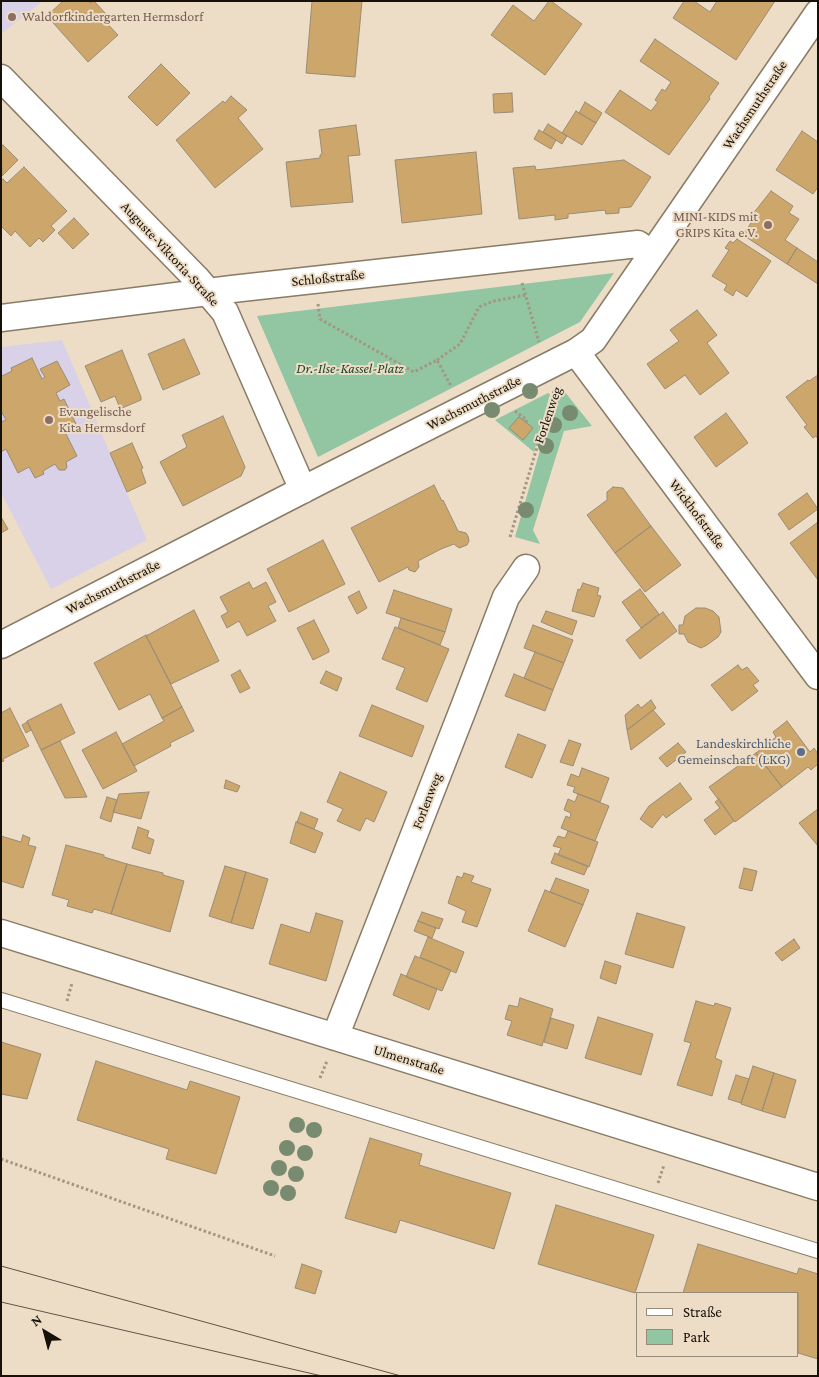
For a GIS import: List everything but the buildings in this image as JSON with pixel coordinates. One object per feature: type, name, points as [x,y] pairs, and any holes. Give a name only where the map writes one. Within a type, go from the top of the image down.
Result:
[{"type":"street","name":"Wachsmuthstraße","points":[[1,645],[576,352],[593,340],[818,14]]},
{"type":"street","name":"Auguste-Viktoria-Straße","points":[[1,78],[189,271],[225,312],[303,490]]},
{"type":"street","name":"Schloßstraße","points":[[1,318],[208,292],[638,244],[652,254]]},
{"type":"street","name":"Wickhofstraße","points":[[576,352],[818,676]]},
{"type":"street","name":"Forlenweg","points":[[331,1048],[506,597],[526,568]]},
{"type":"street","name":"Ulmenstraße","points":[[1,933],[331,1048],[818,1187]]},
{"type":"lane","points":[[1,1000],[818,1251]]},
{"type":"path","points":[[521,277],[541,349]]},
{"type":"path","points":[[318,302],[320,319],[414,372],[437,360],[460,344],[479,307],[494,301],[526,294]]},
{"type":"path","points":[[437,360],[452,388]]},
{"type":"path","name":"Forlenweg","points":[[510,537],[558,384]]},
{"type":"path","points":[[509,406],[527,420],[526,422]]},
{"type":"path","points":[[318,1086],[331,1048]]},
{"type":"path","points":[[1,1159],[274,1256]]},
{"type":"shaded area","name":"Waldorfkindergarten Hermsdorf","points":[[1,1],[43,1],[1,34]]},
{"type":"shaded area","name":"Evangelische Kita Hermsdorf","points":[[62,340],[147,540],[51,589],[1,493],[1,347]]},
{"type":"green space","name":"Dr.-Ilse-Kassel-Platz","points":[[614,273],[580,322],[318,457],[257,316]]},
{"type":"green space","points":[[561,387],[592,426],[564,431],[533,530],[540,544],[515,537],[558,388]]},
{"type":"green space","points":[[548,393],[550,394],[534,452],[495,420]]},
{"type":"tram line","points":[[1,1266],[401,1376]]},
{"type":"tram line","points":[[1,1302],[322,1376]]},
{"type":"place","name":"Waldorfkindergarten Hermsdorf","points":[[12,17]]},
{"type":"place","name":"MINI-KIDS mit GRIPS Kita e.V.","points":[[768,225]]},
{"type":"place","name":"Evangelische Kita Hermsdorf","points":[[49,420]]},
{"type":"place","name":"Landeskirchliche Gemeinschaft (LKG)","points":[[801,752]]}]
